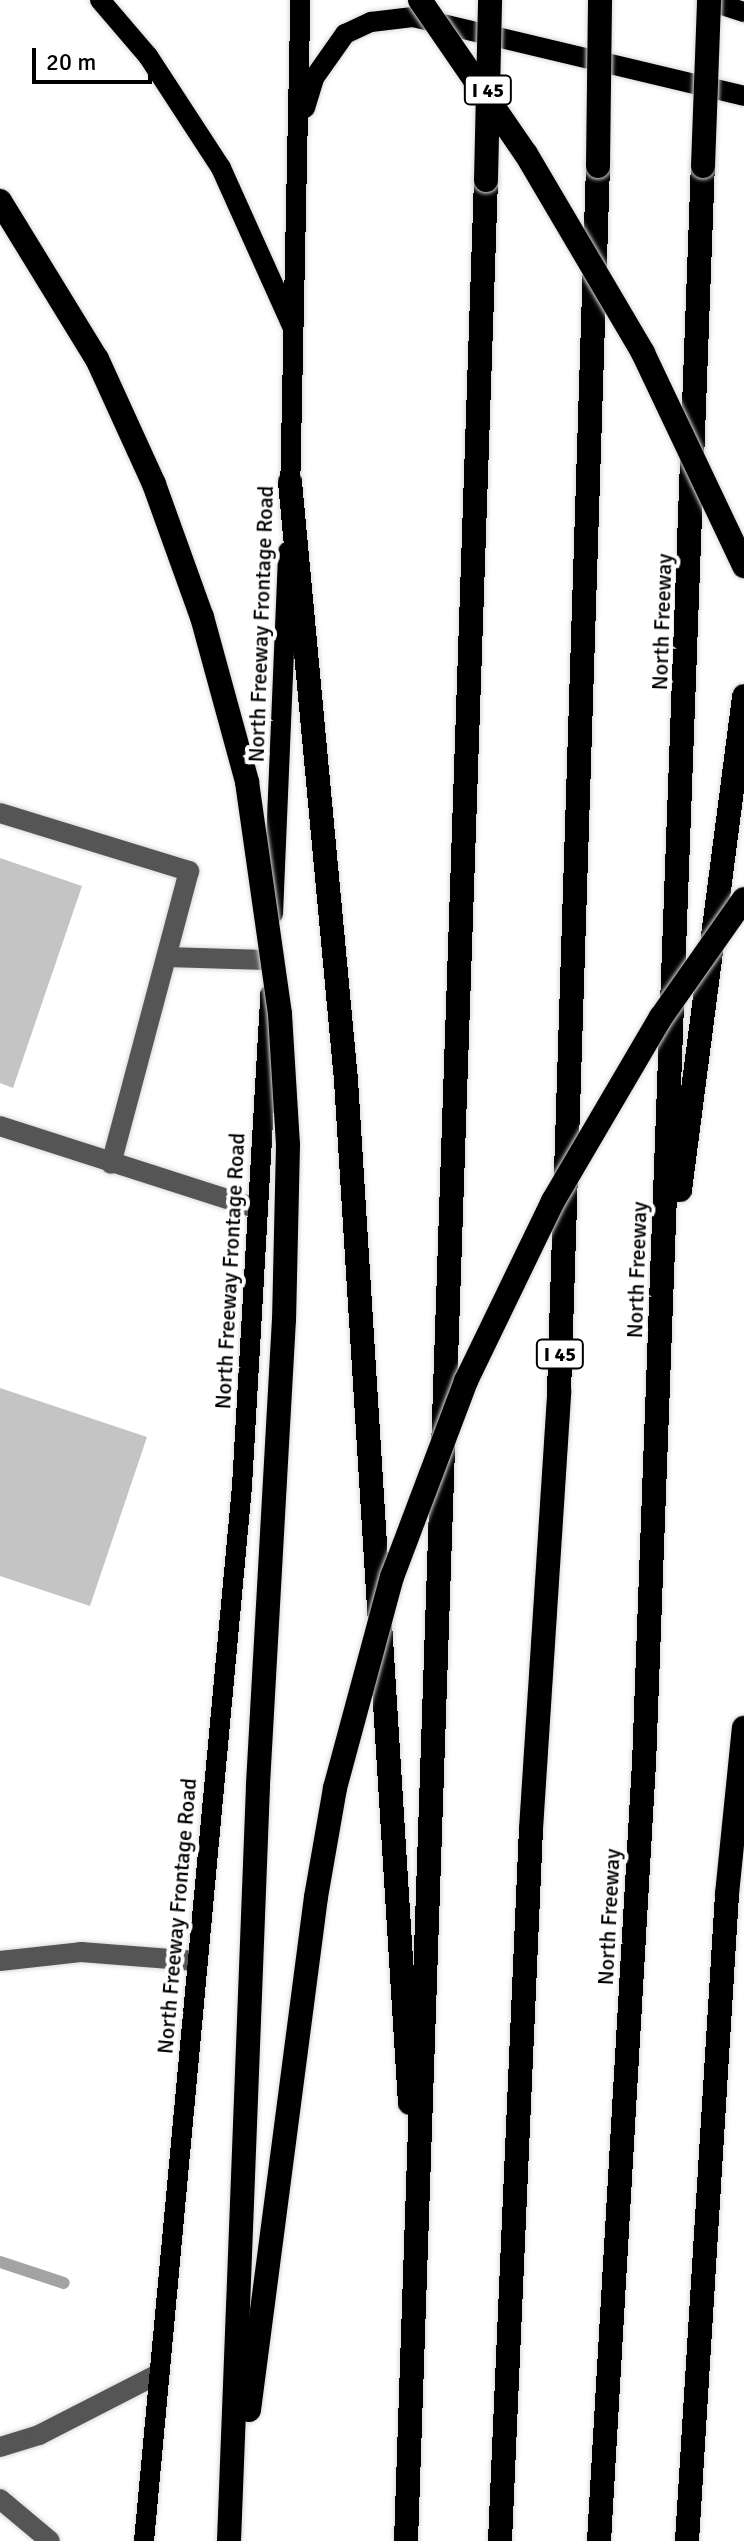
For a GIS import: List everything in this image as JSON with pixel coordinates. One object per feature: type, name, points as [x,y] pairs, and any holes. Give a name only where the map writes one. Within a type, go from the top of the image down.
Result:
[{"type":"highway","points":[[420,0],[526,154],[635,340],[744,566]]},
{"type":"highway","name":"I 45","points":[[406,2541],[419,2249],[490,0]]},
{"type":"highway","name":"I 45","points":[[500,2541],[531,1829],[559,1393],[598,166],[600,0]]},
{"type":"highway","name":"North Freeway","points":[[599,2541],[644,1764],[708,0]]},
{"type":"highway","points":[[0,201],[97,359],[154,484],[202,617],[247,782],[280,1014],[288,1145],[284,1319],[258,1786],[231,2541]]},
{"type":"highway","points":[[290,482],[346,1080],[419,2249]]},
{"type":"highway","points":[[660,1347],[744,696]]},
{"type":"highway","points":[[231,2541],[316,1897],[335,1788],[392,1577],[466,1381],[553,1201],[661,1017],[744,899]]},
{"type":"highway","points":[[687,2541],[727,1894],[744,1728]]},
{"type":"main road","points":[[100,0],[148,56],[221,168],[295,331]]},
{"type":"main road","name":"North Freeway Frontage Road","points":[[144,2541],[242,1486],[272,960],[295,331],[300,0]]},
{"type":"main road","points":[[708,0],[744,12]]},
{"type":"main road","points":[[297,134],[314,78],[345,34],[371,22],[413,17],[744,96]]},
{"type":"lane","points":[[0,813],[189,871],[111,1164]]},
{"type":"lane","points":[[168,957],[272,960]]},
{"type":"lane","points":[[0,1126],[258,1209]]},
{"type":"lane","points":[[0,1961],[81,1952],[196,1961]]},
{"type":"lane","points":[[0,2447],[39,2435],[158,2374]]},
{"type":"lane","points":[[0,2499],[50,2541]]},
{"type":"building","points":[[0,858],[82,886],[13,1088],[0,1083]]},
{"type":"building","points":[[0,1388],[147,1437],[90,1606],[0,1576]]},
{"type":"waterway","points":[[0,2262],[64,2283]]}]
